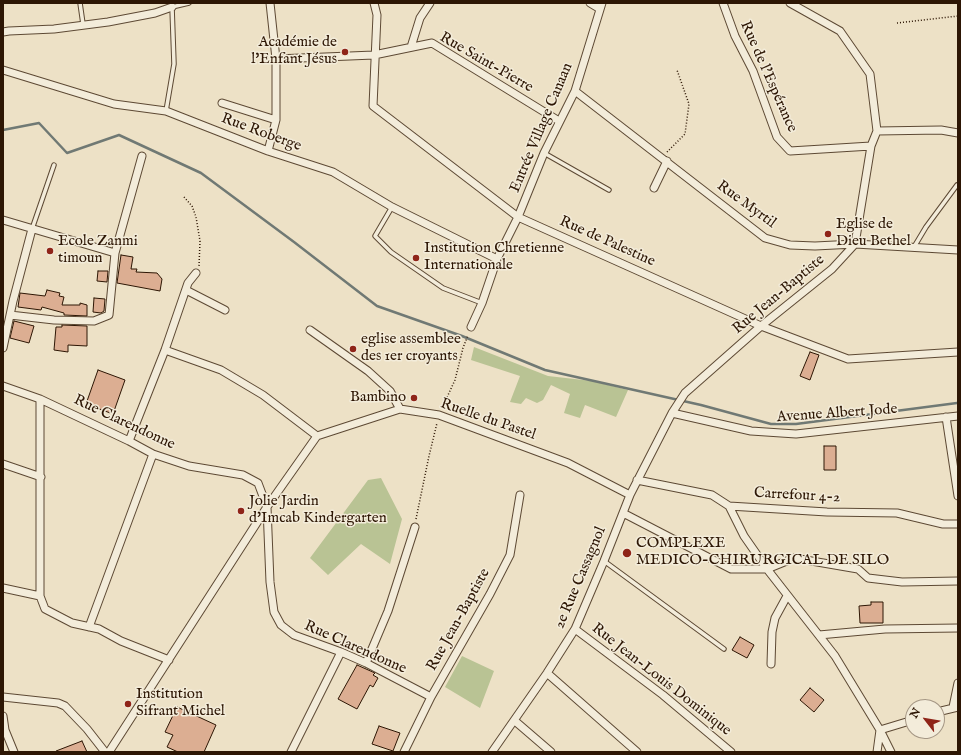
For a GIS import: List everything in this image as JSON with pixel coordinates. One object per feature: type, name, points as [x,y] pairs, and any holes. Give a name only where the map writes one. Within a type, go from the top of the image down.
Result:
[{"type":"street","points":[[268,151],[276,120],[276,59],[270,3]]},
{"type":"street","name":"Rue de Palestine","points":[[374,3],[377,15],[374,55],[373,106],[518,216],[761,326],[848,359],[958,352]]},
{"type":"street","points":[[411,47],[420,18],[430,3]]},
{"type":"street","points":[[590,3],[601,6]]},
{"type":"street","name":"Rue de l'Espérance","points":[[723,3],[735,36],[753,71],[777,137],[790,151],[871,146]]},
{"type":"street","points":[[790,3],[840,31],[870,74],[877,131],[871,146],[855,244]]},
{"type":"street","name":"Entrée Village Canaan","points":[[471,327],[482,303],[497,259],[518,216],[544,153],[575,91],[601,6]]},
{"type":"street","points":[[3,32],[9,30],[54,29],[83,24],[108,22],[155,13],[172,7]]},
{"type":"street","name":"Rue Saint-Pierre","points":[[276,59],[374,55],[432,43],[559,121]]},
{"type":"street","name":"Rue Roberge","points":[[3,70],[114,104],[166,111],[268,151],[333,172],[392,206],[497,259]]},
{"type":"street","name":"Rue Myrtil","points":[[575,91],[765,238],[790,246],[855,244],[958,250]]},
{"type":"street","points":[[222,103],[276,120]]},
{"type":"street","points":[[877,131],[941,130],[958,133]]},
{"type":"street","points":[[10,315],[54,320],[94,321],[109,315],[115,253],[142,156]]},
{"type":"street","points":[[654,188],[664,159]]},
{"type":"street","points":[[3,220],[115,253]]},
{"type":"street","points":[[3,348],[32,229]]},
{"type":"street","name":"Rue Jean-Baptiste","points":[[677,406],[685,393],[761,326],[832,269],[855,244]]},
{"type":"street","points":[[129,441],[165,350],[188,283],[196,273]]},
{"type":"street","points":[[186,290],[225,310]]},
{"type":"street","points":[[310,330],[368,371],[390,391],[400,410]]},
{"type":"street","points":[[109,752],[267,507],[317,436],[263,395],[221,370],[165,350]]},
{"type":"street","name":"Rue Clarendonne","points":[[3,386],[40,399],[153,454],[189,466],[243,475],[258,483],[267,507],[270,582],[274,612],[281,625],[294,635],[366,663],[431,697]]},
{"type":"street","points":[[40,399],[40,596],[45,610],[72,623],[99,629],[121,641],[169,660]]},
{"type":"street","name":"2e Rue Cassagnol","points":[[492,752],[547,673],[575,629],[630,495],[677,406]]},
{"type":"street","name":"Ruelle du Pastel","points":[[317,436],[400,410],[439,415],[568,463],[630,495]]},
{"type":"street","name":"Avenue Albert Jode","points":[[672,413],[751,431],[796,434],[958,416]]},
{"type":"street","points":[[946,417],[958,496]]},
{"type":"street","points":[[89,627],[153,454]]},
{"type":"street","points":[[3,464],[41,477]]},
{"type":"street","name":"Carrefour 4-2","points":[[637,480],[712,495],[729,506],[827,512],[897,513],[943,524],[958,524]]},
{"type":"street","name":"Rue Jean-Baptiste","points":[[404,752],[431,697],[490,594],[510,555],[520,495]]},
{"type":"street","points":[[729,506],[744,536],[767,569],[835,656],[880,730],[891,752]]},
{"type":"street","points":[[623,513],[731,569],[767,569],[794,558],[858,569],[868,578],[902,582],[958,581]]},
{"type":"street","points":[[366,663],[388,611],[415,527]]},
{"type":"street","points":[[3,588],[40,596]]},
{"type":"street","points":[[771,664],[772,632],[775,618],[787,596]]},
{"type":"street","points":[[819,636],[885,630],[958,628]]},
{"type":"street","name":"Rue Jean-Louis Dominique","points":[[575,629],[663,695],[731,752]]},
{"type":"street","points":[[291,752],[341,652]]},
{"type":"street","points":[[547,673],[637,752]]},
{"type":"street","points":[[945,710],[955,707],[958,683]]},
{"type":"street","points":[[3,697],[58,703],[65,706],[87,729],[105,752]]},
{"type":"street","points":[[3,716],[5,730],[14,752]]},
{"type":"street","points":[[515,720],[550,752]]},
{"type":"street","points":[[880,730],[905,722]]},
{"type":"street","points":[[877,752],[880,730]]},
{"type":"lane","points":[[80,3],[83,24]]},
{"type":"lane","points":[[166,111],[174,64],[172,7],[189,3]]},
{"type":"lane","points":[[544,153],[609,190]]},
{"type":"lane","points":[[32,229],[54,165]]},
{"type":"lane","points":[[914,248],[926,227],[958,186]]},
{"type":"lane","points":[[392,206],[375,236],[391,252],[442,288],[482,303]]},
{"type":"lane","points":[[604,561],[724,649]]},
{"type":"path","points":[[897,23],[958,16]]},
{"type":"path","points":[[664,159],[685,134],[688,104],[677,70]]},
{"type":"path","points":[[184,197],[192,206],[196,217],[200,241],[199,265],[196,273]]},
{"type":"path","points":[[415,527],[439,415],[455,380],[463,348],[471,327]]},
{"type":"green space","points":[[474,347],[548,376],[592,381],[628,390],[616,417],[585,405],[580,418],[564,413],[570,394],[551,385],[543,400],[537,403],[526,398],[521,404],[510,402],[520,376],[471,360]]},
{"type":"green space","points":[[381,478],[402,519],[390,564],[361,544],[328,575],[310,558],[368,480]]},
{"type":"green space","points":[[462,656],[494,671],[480,708],[445,687]]},
{"type":"building","points":[[121,255],[133,257],[131,269],[137,269],[136,272],[157,273],[162,279],[160,291],[117,283]]},
{"type":"building","points":[[98,271],[108,271],[107,282],[97,281]]},
{"type":"building","points":[[47,290],[60,293],[59,296],[64,297],[62,305],[80,305],[80,303],[87,305],[87,316],[64,315],[64,313],[42,307],[41,310],[18,307],[20,293],[45,296]]},
{"type":"building","points":[[94,298],[105,299],[104,311],[101,313],[93,312]]},
{"type":"building","points":[[14,321],[34,326],[29,343],[10,338]]},
{"type":"building","points":[[62,325],[87,326],[87,346],[68,345],[68,352],[54,350],[56,327],[62,327]]},
{"type":"building","points":[[810,352],[819,355],[810,380],[800,376]]},
{"type":"building","points":[[98,370],[125,380],[113,414],[86,404]]},
{"type":"building","points":[[824,446],[836,446],[836,470],[824,470]]},
{"type":"building","points":[[871,602],[883,602],[883,623],[860,623],[859,606],[871,605]]},
{"type":"building","points":[[740,637],[754,645],[747,658],[732,650]]},
{"type":"building","points":[[357,665],[375,673],[373,675],[378,678],[373,687],[370,685],[357,709],[338,699]]},
{"type":"building","points":[[810,688],[824,700],[814,712],[800,700]]},
{"type":"building","points":[[177,707],[216,725],[204,752],[178,752],[167,747],[173,735],[165,732]]},
{"type":"building","points":[[379,726],[400,733],[393,751],[372,744]]},
{"type":"building","points":[[82,741],[87,752],[56,752],[56,751]]},
{"type":"waterway","points":[[3,130],[39,123],[67,153],[119,135],[201,173],[377,306],[462,336],[545,370],[701,405],[771,424],[796,424],[957,403]]},
{"type":"place","name":"Académie de l'Enfant Jésus","points":[[345,52]]},
{"type":"place","name":"Eglise de Dieu Bethel","points":[[828,234]]},
{"type":"place","name":"Ecole Zanmi timoun","points":[[50,251]]},
{"type":"place","name":"Institution Chretienne Internationale","points":[[416,258]]},
{"type":"place","name":"eglise assemblee des 1er croyants","points":[[353,349]]},
{"type":"place","name":"Bambino","points":[[414,398]]},
{"type":"place","name":"Jolie Jardin d'Imcab Kindergarten","points":[[241,511]]},
{"type":"place","name":"COMPLEXE MEDICO-CHIRURGICAL DE SILO","points":[[627,553]]},
{"type":"place","name":"Institution Sifrant Michel","points":[[128,704]]}]
